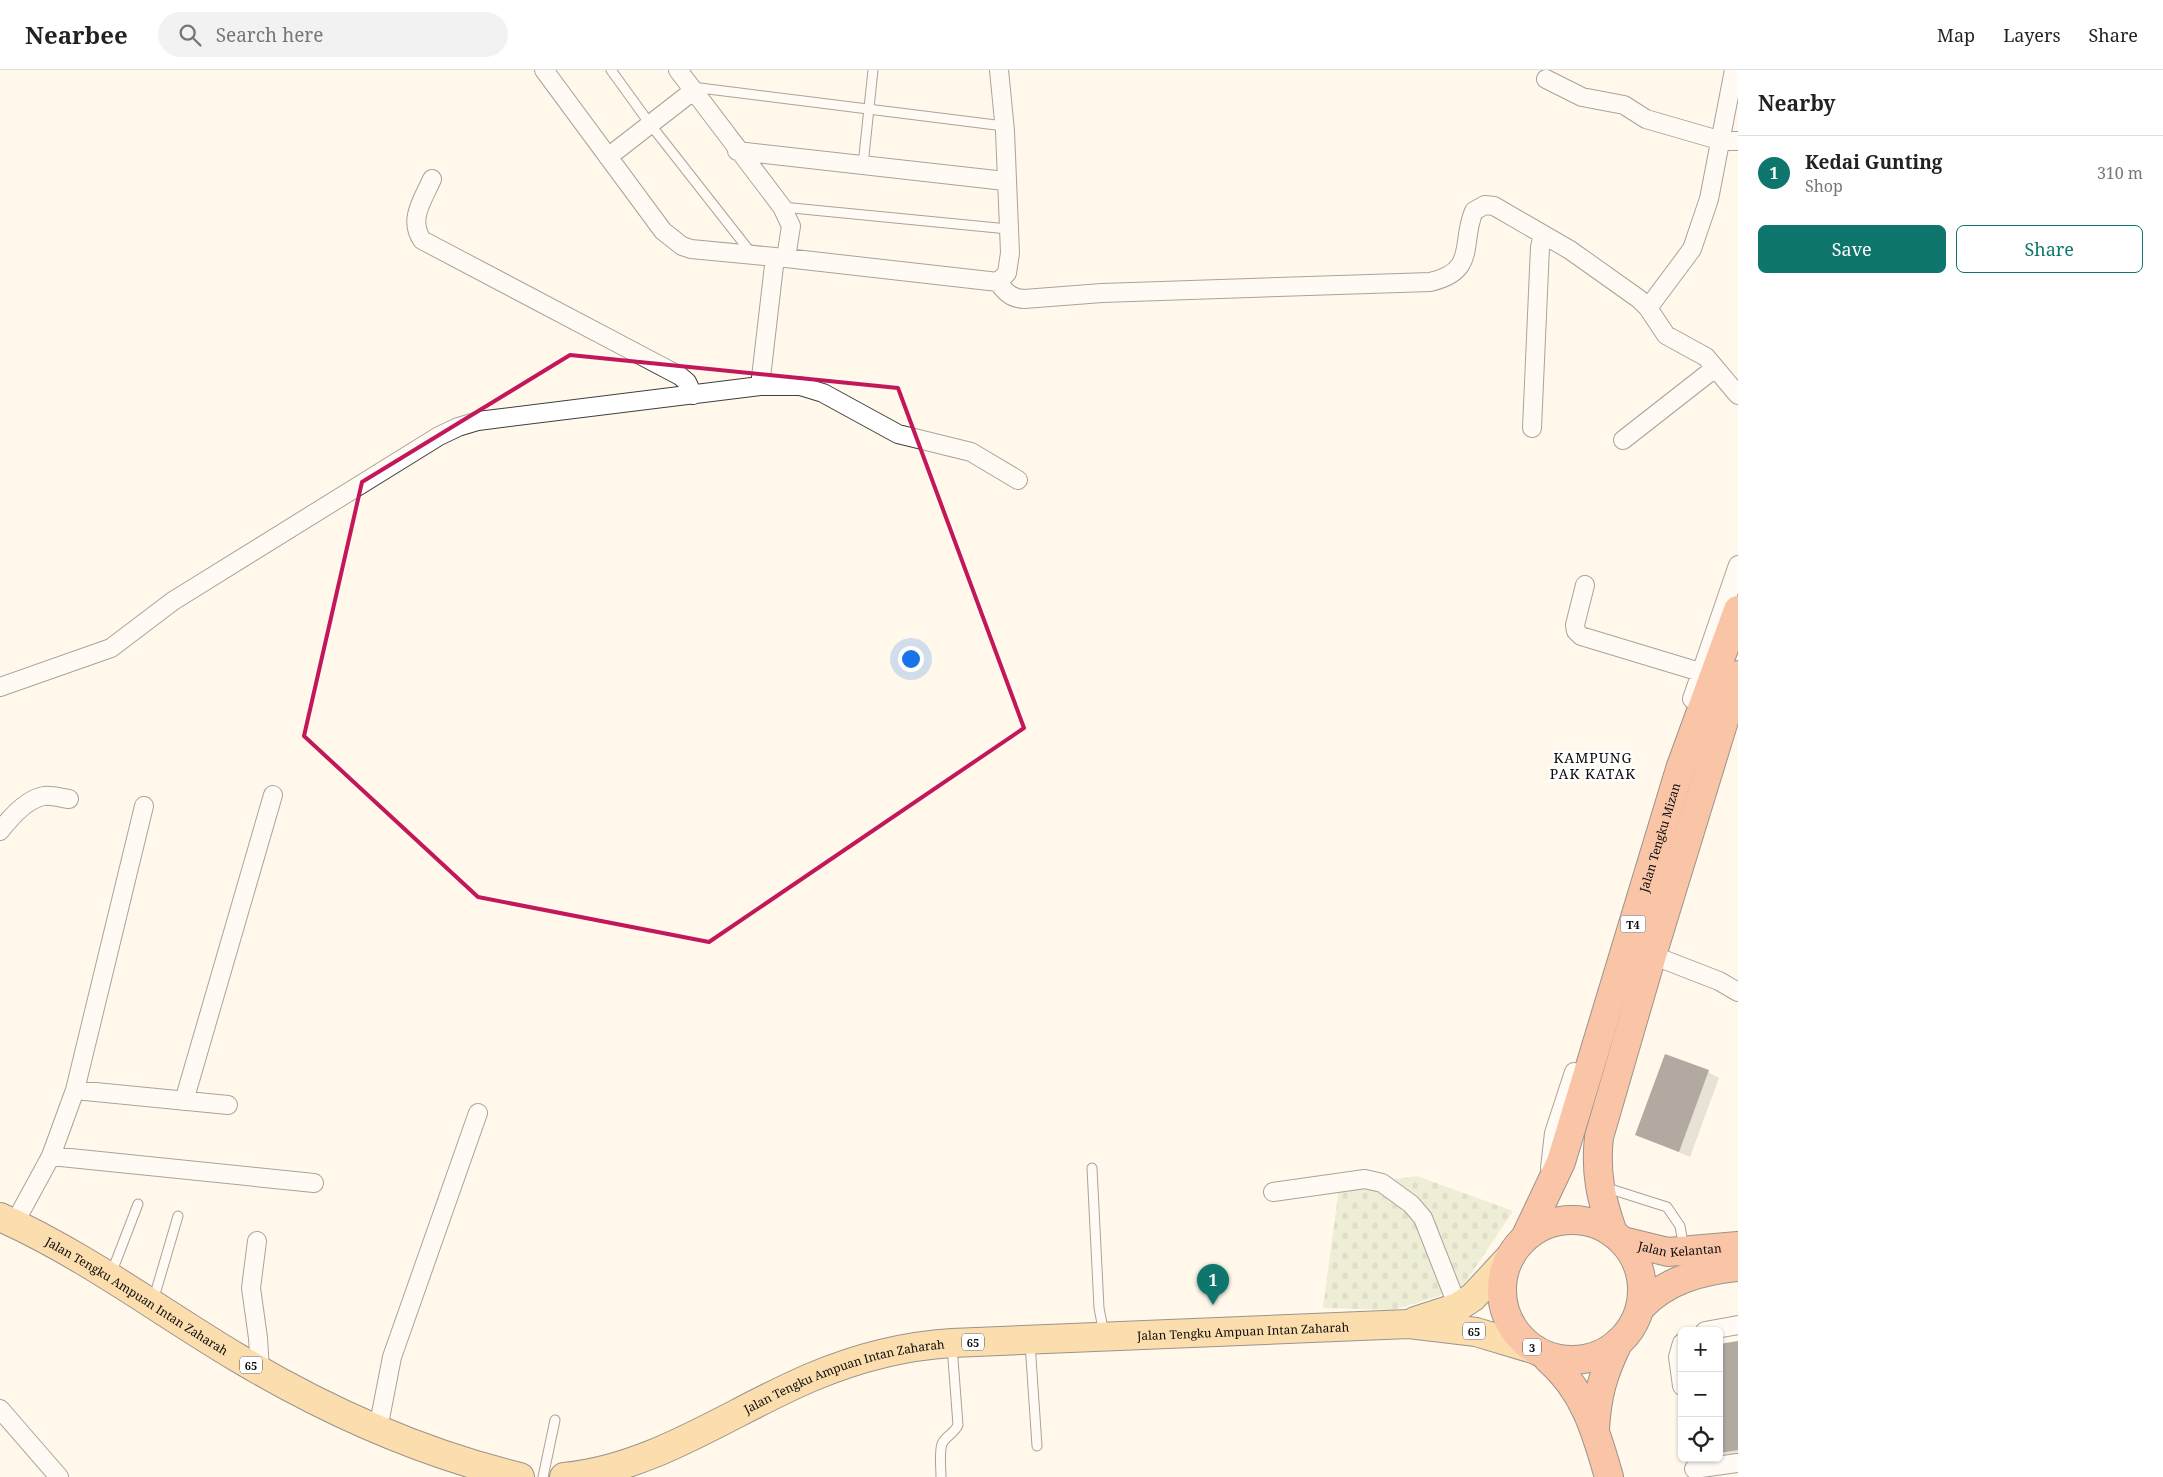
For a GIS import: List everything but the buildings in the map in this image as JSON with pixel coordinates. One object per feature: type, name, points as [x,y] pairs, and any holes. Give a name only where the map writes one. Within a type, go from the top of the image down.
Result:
[{"type":"highway","name":"Jalan Tengku Mizan","points":[[1518,1247],[1562,1162],[1680,769],[1738,610]]},
{"type":"highway","name":"T4","points":[[1618,1237],[1599,1185],[1596,1163],[1599,1137],[1652,955],[1737,683]]},
{"type":"highway","points":[[1518,1247],[1546,1224],[1569,1219],[1592,1222],[1618,1237]]},
{"type":"highway","name":"Jalan Kelantan","points":[[1618,1237],[1651,1249],[1685,1252],[1738,1246]]},
{"type":"highway","name":"3","points":[[1542,1355],[1573,1363],[1601,1355],[1618,1343],[1632,1327],[1640,1308],[1642,1290],[1640,1272],[1633,1256],[1618,1237]]},
{"type":"highway","name":"3","points":[[1518,1247],[1503,1277],[1502,1298],[1506,1312],[1520,1337],[1565,1374],[1578,1392],[1595,1429],[1609,1477]]},
{"type":"highway","name":"Jalan Kelantan","points":[[1640,1308],[1668,1284],[1694,1275],[1738,1266]]},
{"type":"highway","name":"3","points":[[1595,1429],[1596,1406],[1601,1380],[1618,1343]]},
{"type":"main road","name":"Jalan Tengku Ampuan Intan Zaharah","points":[[4,1220],[54,1244],[260,1370],[334,1411],[438,1453],[520,1477]]},
{"type":"main road","name":"Jalan Tengku Ampuan Intan Zaharah","points":[[1409,1324],[1458,1307],[1480,1291],[1518,1247]]},
{"type":"main road","name":"Jalan Tengku Ampuan Intan Zaharah","points":[[564,1477],[596,1473],[629,1464],[678,1444],[812,1377],[850,1363],[884,1352],[952,1343],[1409,1324],[1476,1332],[1542,1355]]},
{"type":"street","points":[[544,70],[663,231],[682,246],[998,282],[1006,293],[1014,298],[1024,299],[1102,294],[1430,282],[1446,277],[1454,271],[1466,255],[1472,216],[1480,207],[1494,206],[1570,250],[1648,308],[1666,335],[1706,357],[1738,395]]},
{"type":"street","points":[[678,70],[737,151],[782,206],[790,226],[780,257],[760,386]]},
{"type":"street","points":[[998,282],[1007,273],[1009,263],[1004,126],[999,70]]},
{"type":"street","points":[[1648,308],[1692,249],[1710,200],[1730,141],[1734,70]]},
{"type":"street","points":[[1546,79],[1582,97],[1624,105],[1646,119],[1730,141]]},
{"type":"street","points":[[608,157],[691,89]]},
{"type":"street","points":[[737,151],[1005,181]]},
{"type":"street","points":[[432,179],[415,218],[415,226],[422,240],[680,376],[687,382],[693,395]]},
{"type":"street","points":[[1532,428],[1540,247],[1543,235]]},
{"type":"street","points":[[1624,440],[1715,368]]},
{"type":"street","points":[[0,687],[111,648],[173,601],[439,436],[458,427],[478,421],[760,386],[800,386],[823,393],[898,434],[971,452],[1018,480]]},
{"type":"street","points":[[1550,1186],[1554,1133],[1700,672],[1738,565]]},
{"type":"street","points":[[1584,584],[1575,625],[1576,632],[1581,636],[1700,672]]},
{"type":"street","points":[[184,1101],[273,795]]},
{"type":"street","points":[[0,831],[11,817],[26,805],[44,796],[69,799]]},
{"type":"street","points":[[4,1220],[51,1156],[75,1090],[144,806]]},
{"type":"street","points":[[1652,955],[1719,981],[1738,992]]},
{"type":"street","points":[[75,1090],[228,1105]]},
{"type":"street","points":[[378,1429],[392,1357],[478,1113]]},
{"type":"street","points":[[51,1156],[314,1183]]},
{"type":"street","points":[[1273,1192],[1365,1179],[1382,1183],[1411,1204],[1423,1218],[1458,1307]]},
{"type":"street","points":[[257,1241],[251,1288],[260,1370]]},
{"type":"street","points":[[1723,1328],[1738,1325]]},
{"type":"street","points":[[0,1409],[60,1477]]},
{"type":"street","points":[[1694,1468],[1738,1463]]},
{"type":"lane","points":[[611,70],[650,124],[752,255]]},
{"type":"lane","points":[[863,164],[873,70]]},
{"type":"lane","points":[[691,89],[870,108],[1004,126]]},
{"type":"lane","points":[[782,206],[1008,229]]},
{"type":"lane","points":[[1092,1168],[1100,1308],[1104,1337]]},
{"type":"lane","points":[[1599,1185],[1667,1208],[1680,1226],[1685,1252]]},
{"type":"lane","points":[[110,1277],[138,1204]]},
{"type":"lane","points":[[152,1304],[178,1216]]},
{"type":"lane","points":[[1030,1340],[1037,1446]]},
{"type":"lane","points":[[940,1477],[942,1444],[947,1437],[955,1432],[958,1425],[952,1343]]},
{"type":"lane","points":[[543,1477],[554,1420]]},
{"type":"highlighted area","points":[[570,355],[898,388],[1024,728],[709,942],[478,897],[304,736],[362,482]]},
{"type":"green space","points":[[1417,1176],[1513,1211],[1461,1289],[1393,1310],[1323,1308],[1339,1188]]},
{"type":"place","name":"Kedai Gunting","points":[[1213,1305]]},
{"type":"district","name":"KAMPUNG PAK KATAK","points":[[1593,766]]}]
